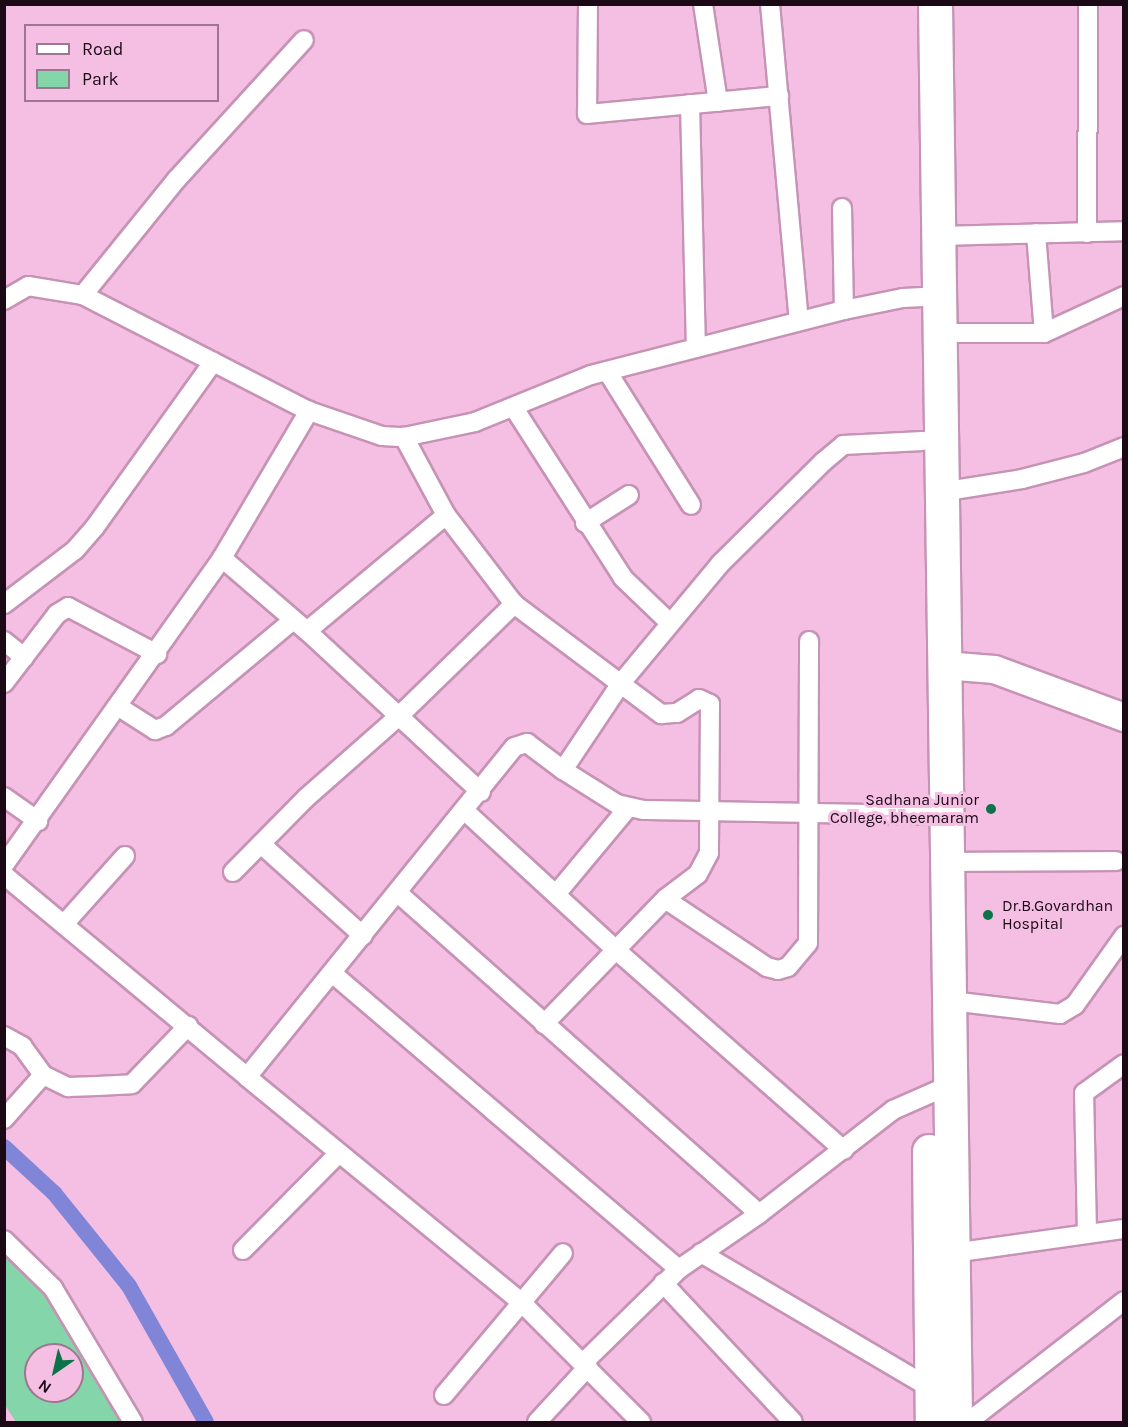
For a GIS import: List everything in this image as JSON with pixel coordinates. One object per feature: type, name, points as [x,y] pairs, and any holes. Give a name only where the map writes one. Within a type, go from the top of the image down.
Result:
[{"type":"highway","points":[[919,4],[930,296],[938,333],[951,1001],[940,1088],[930,1388],[932,1422]]},
{"type":"highway","points":[[935,4],[938,236],[930,296],[923,441],[930,815],[940,1088],[953,1253],[956,1422]]},
{"type":"street","points":[[588,4],[587,114],[778,96]]},
{"type":"street","points":[[703,4],[718,102]]},
{"type":"street","points":[[770,4],[799,321]]},
{"type":"street","points":[[1088,4],[1088,233]]},
{"type":"street","points":[[83,295],[177,179],[304,40]]},
{"type":"street","points":[[690,104],[696,348]]},
{"type":"street","points":[[842,208],[844,309]]},
{"type":"street","points":[[938,236],[1124,231]]},
{"type":"street","points":[[1036,233],[1044,333]]},
{"type":"street","points":[[4,300],[28,286],[83,295],[309,411],[382,436],[404,437],[475,422],[607,371],[844,309],[930,296]]},
{"type":"street","points":[[938,333],[1044,333],[1124,296]]},
{"type":"street","points":[[4,604],[75,550],[95,527],[213,362]]},
{"type":"street","points":[[607,371],[691,505]]},
{"type":"street","points":[[514,408],[585,523],[623,578],[670,623]]},
{"type":"street","points":[[4,865],[157,654],[222,558],[309,411]]},
{"type":"street","points":[[404,437],[446,514],[514,604],[661,714],[677,713],[699,699],[710,704],[706,863],[698,874],[665,899],[544,1024]]},
{"type":"street","points":[[562,770],[621,683],[720,564],[843,445],[923,441]]},
{"type":"street","points":[[941,492],[1022,479],[1084,463],[1124,447]]},
{"type":"street","points":[[585,523],[629,495]]},
{"type":"street","points":[[119,707],[155,730],[166,726],[446,514]]},
{"type":"street","points":[[222,558],[300,626],[481,792]]},
{"type":"street","points":[[233,872],[514,604]]},
{"type":"street","points":[[4,683],[57,614],[68,607],[157,654]]},
{"type":"street","points":[[4,640],[24,657]]},
{"type":"street","points":[[665,899],[767,967],[777,970],[788,966],[808,943],[809,641]]},
{"type":"street","points":[[944,665],[994,669],[1122,713]]},
{"type":"street","points":[[247,1077],[481,792],[514,747],[522,743],[562,770],[627,808],[930,815]]},
{"type":"street","points":[[4,797],[38,821]]},
{"type":"street","points":[[557,893],[627,808]]},
{"type":"street","points":[[465,811],[557,893],[616,950],[844,1150]]},
{"type":"street","points":[[261,844],[363,936]]},
{"type":"street","points":[[65,923],[125,856]]},
{"type":"street","points":[[947,862],[1116,861]]},
{"type":"street","points":[[4,875],[65,923],[247,1077],[521,1302],[586,1364],[632,1419]]},
{"type":"street","points":[[399,893],[759,1214]]},
{"type":"street","points":[[951,1001],[1060,1014],[1076,1005],[1124,936]]},
{"type":"street","points":[[332,974],[679,1269]]},
{"type":"street","points":[[4,1036],[28,1052],[44,1075],[68,1087],[132,1083],[188,1026]]},
{"type":"street","points":[[1087,1234],[1084,1093],[1124,1064]]},
{"type":"street","points":[[4,1119],[29,1095],[44,1075]]},
{"type":"street","points":[[537,1422],[586,1364],[679,1269],[759,1214],[893,1110],[940,1088]]},
{"type":"street","points":[[243,1250],[339,1153]]},
{"type":"street","points":[[953,1253],[1124,1229]]},
{"type":"street","points":[[4,1240],[53,1288],[133,1422]]},
{"type":"street","points":[[444,1395],[563,1252]]},
{"type":"street","points":[[701,1253],[930,1388]]},
{"type":"street","points":[[663,1284],[793,1422]]},
{"type":"street","points":[[968,1422],[1124,1301]]},
{"type":"green space","points":[[4,1247],[53,1299],[79,1343],[24,1343],[24,1403],[84,1403],[84,1352],[125,1422],[16,1422],[5,1405]]},
{"type":"waterway","points":[[4,1147],[54,1193],[129,1286],[206,1422]]},
{"type":"place","name":"Sadhana Junior College, bheemaram","points":[[991,809]]},
{"type":"place","name":"Dr.B.Govardhan Hospital","points":[[988,915]]}]
